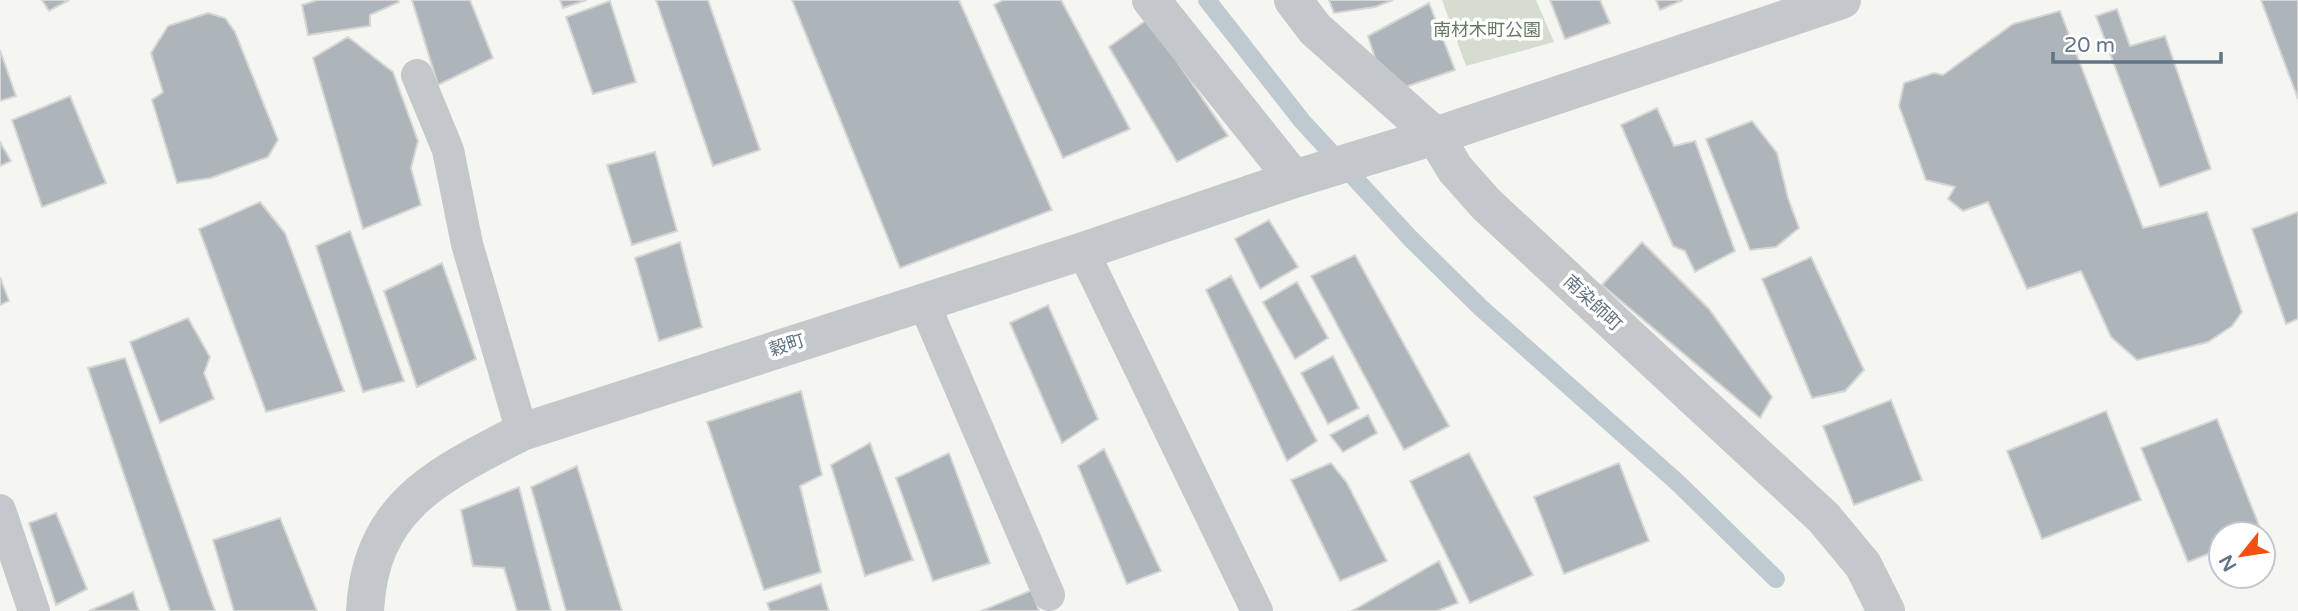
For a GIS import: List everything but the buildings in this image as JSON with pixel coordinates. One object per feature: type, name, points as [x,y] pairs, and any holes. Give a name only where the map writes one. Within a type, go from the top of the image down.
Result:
[{"type":"street","points":[[1151,0],[1306,176]]},
{"type":"street","name":"南染師町","points":[[1293,0],[1315,29],[1422,140],[1455,169],[1486,204],[1824,518],[1863,565],[1886,611]]},
{"type":"street","name":"穀町","points":[[365,611],[366,587],[380,542],[415,495],[459,465],[522,432],[1083,251],[1842,0]]},
{"type":"lane","points":[[417,75],[448,150],[467,244],[522,432]]},
{"type":"lane","points":[[1083,251],[1257,611]]},
{"type":"lane","points":[[923,301],[1049,595]]},
{"type":"lane","points":[[0,510],[34,611]]},
{"type":"green space","name":"南材木町公園","points":[[1442,0],[1536,0],[1554,42],[1466,66]]},
{"type":"waterway","points":[[1207,0],[1302,121],[1410,238],[1480,307],[1678,483],[1776,579]]}]
